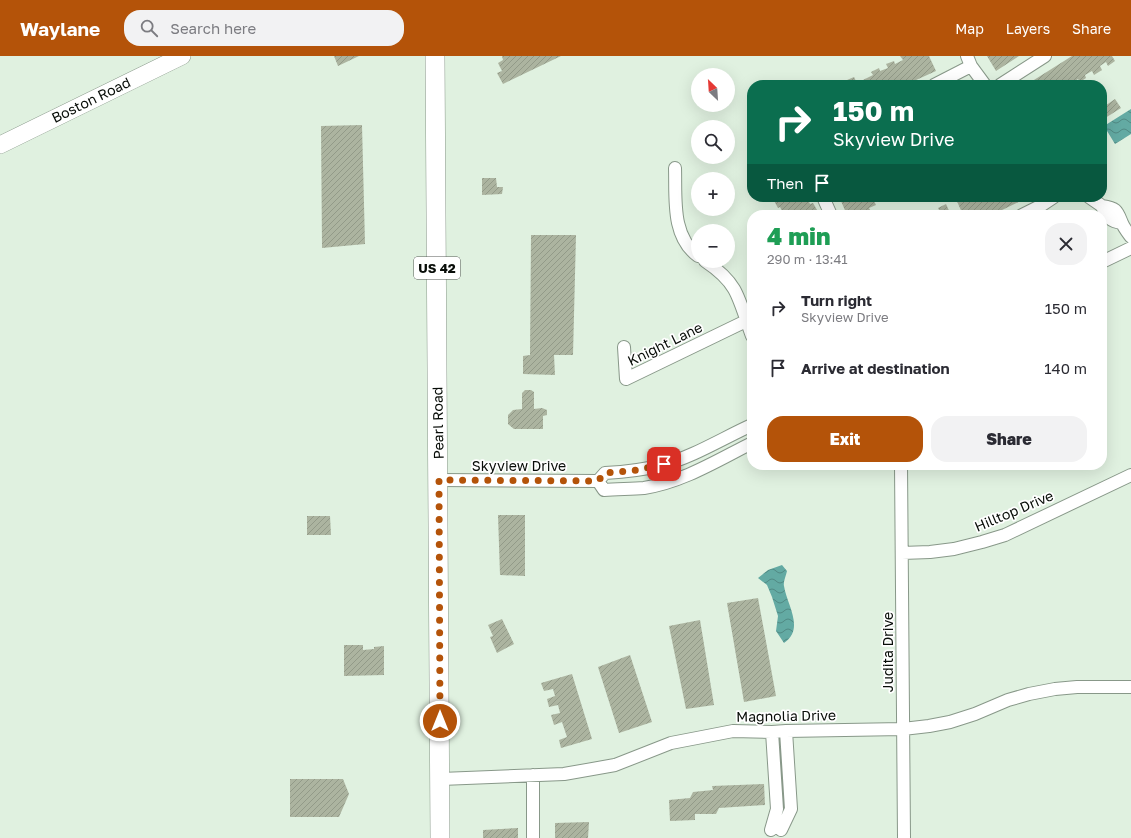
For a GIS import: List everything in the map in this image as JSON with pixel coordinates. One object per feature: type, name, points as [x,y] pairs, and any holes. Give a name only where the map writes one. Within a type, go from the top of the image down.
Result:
[{"type":"main road","name":"Pearl Road","points":[[435,56],[441,779],[440,838]]},
{"type":"street","name":"Boston Road","points":[[0,145],[182,56]]},
{"type":"street","points":[[1008,80],[1045,56]]},
{"type":"street","points":[[941,80],[969,61],[982,80]]},
{"type":"street","points":[[675,168],[678,223],[681,236],[691,249]]},
{"type":"street","points":[[1032,210],[1046,202]]},
{"type":"street","points":[[1096,202],[1102,206],[1111,207],[1120,215],[1122,223],[1131,237]]},
{"type":"street","points":[[1107,260],[1131,248]]},
{"type":"street","points":[[716,268],[728,280],[735,290],[746,321]]},
{"type":"street","name":"Knight Lane","points":[[624,347],[626,379],[746,321]]},
{"type":"street","name":"Skyview Drive","points":[[439,480],[598,481],[605,473],[638,470],[683,458],[747,427]]},
{"type":"street","name":"Skyview Drive","points":[[598,481],[604,490],[644,488],[670,482],[689,475],[747,446]]},
{"type":"street","name":"Judita Drive","points":[[901,470],[904,838]]},
{"type":"street","name":"Hilltop Drive","points":[[902,553],[954,549],[997,537],[1131,475]]},
{"type":"street","name":"Magnolia Drive","points":[[441,779],[564,774],[615,765],[671,743],[733,731],[772,732],[786,730],[903,729],[929,726],[950,722],[975,714],[1008,700],[1049,690],[1078,687],[1131,687]]},
{"type":"street","points":[[772,732],[777,809],[776,830],[791,809],[786,730]]},
{"type":"street","points":[[533,775],[533,838]]},
{"type":"water","points":[[1131,109],[1131,134],[1115,144],[1107,131],[1107,124]]},
{"type":"water","points":[[782,565],[787,571],[784,586],[794,624],[790,637],[784,643],[776,631],[778,616],[772,597],[767,585],[758,578],[768,570]]},
{"type":"building","points":[[334,56],[359,56],[338,66]]},
{"type":"building","points":[[502,56],[561,56],[503,84],[497,73],[502,71],[498,63],[503,60]]},
{"type":"building","points":[[900,56],[929,56],[936,71],[916,80],[863,80],[873,75],[871,72],[879,68],[880,71],[888,68],[886,64],[894,61],[895,64],[903,60]]},
{"type":"building","points":[[987,56],[1019,56],[996,71]]},
{"type":"building","points":[[1072,56],[1112,56],[1115,61],[1108,66],[1106,62],[1100,66],[1102,70],[1094,75],[1092,71],[1085,75],[1086,78],[1083,80],[1034,80]]},
{"type":"building","points":[[854,77],[856,80],[847,80]]},
{"type":"building","points":[[1115,99],[1121,108],[1107,117],[1107,105]]},
{"type":"building","points":[[362,125],[365,244],[322,248],[321,126]]},
{"type":"building","points":[[482,178],[496,178],[497,187],[503,187],[502,194],[482,195]]},
{"type":"building","points":[[775,202],[809,202],[810,204],[813,203],[817,210],[782,210],[780,207],[778,208]]},
{"type":"building","points":[[841,202],[874,202],[876,205],[869,208],[870,210],[845,210]]},
{"type":"building","points":[[957,202],[1019,202],[1002,210],[961,210]]},
{"type":"building","points":[[946,204],[949,210],[939,210],[938,208]]},
{"type":"building","points":[[531,235],[576,235],[573,355],[554,355],[555,375],[523,374],[523,356],[530,355]]},
{"type":"building","points":[[525,390],[531,390],[534,392],[534,409],[542,408],[547,410],[547,415],[543,416],[543,429],[514,429],[508,424],[508,415],[513,410],[522,409],[522,393]]},
{"type":"building","points":[[498,515],[525,515],[525,576],[500,575]]},
{"type":"building","points":[[307,516],[330,516],[331,535],[307,535]]},
{"type":"building","points":[[758,598],[776,696],[744,702],[727,603]]},
{"type":"building","points":[[502,619],[514,644],[497,653],[490,637],[493,636],[488,625]]},
{"type":"building","points":[[700,620],[714,705],[686,709],[669,626]]},
{"type":"building","points":[[344,645],[363,645],[363,650],[384,646],[384,675],[344,676]]},
{"type":"building","points":[[630,655],[652,722],[619,733],[598,667]]},
{"type":"building","points":[[572,674],[592,739],[561,748],[559,740],[567,737],[562,722],[554,725],[551,715],[560,713],[558,705],[549,707],[547,699],[555,696],[553,689],[544,691],[541,683]]},
{"type":"building","points":[[290,779],[343,779],[349,794],[339,817],[290,817]]},
{"type":"building","points":[[764,784],[765,805],[719,808],[716,814],[695,814],[695,820],[670,821],[669,800],[690,798],[693,792],[713,790],[712,786]]},
{"type":"building","points":[[589,822],[588,838],[555,838],[555,823]]},
{"type":"building","points":[[518,828],[518,838],[483,838],[483,830]]},
{"type":"route","points":[[440,721],[439,480],[598,481],[605,473],[638,470],[664,464]]}]
